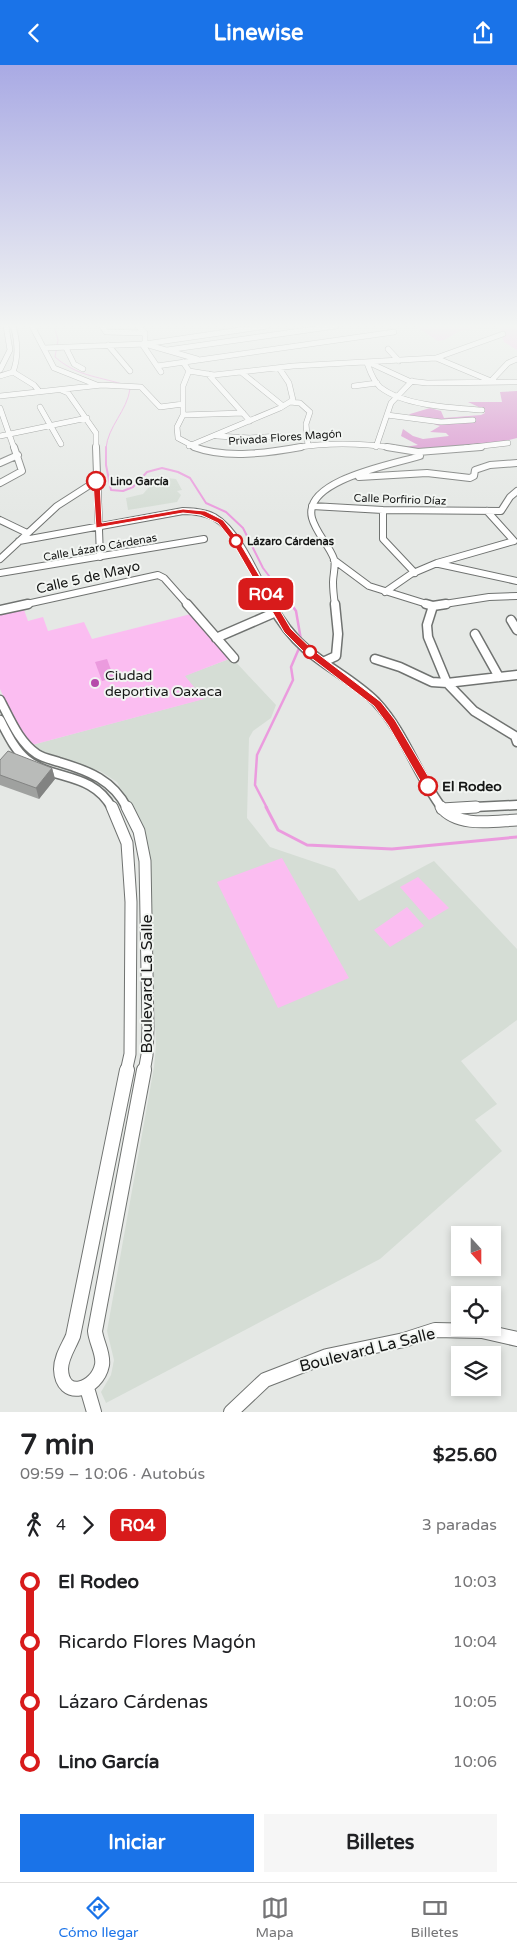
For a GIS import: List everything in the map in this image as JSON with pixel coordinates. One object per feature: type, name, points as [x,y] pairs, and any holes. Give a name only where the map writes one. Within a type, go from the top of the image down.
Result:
[{"type":"street","points":[[0,395],[69,389]]},
{"type":"street","points":[[144,389],[162,407],[183,404]]},
{"type":"street","points":[[183,389],[183,415],[177,427],[178,437],[189,446],[283,406],[293,400],[290,389]]},
{"type":"street","points":[[221,389],[250,421]]},
{"type":"street","points":[[262,389],[283,406]]},
{"type":"street","points":[[383,389],[434,406],[482,410]]},
{"type":"street","points":[[376,447],[391,403],[397,395],[406,389]]},
{"type":"street","points":[[61,390],[68,393],[88,418],[96,435],[96,481],[100,557]]},
{"type":"street","points":[[290,402],[300,403],[310,412],[306,424],[308,445]]},
{"type":"street","points":[[40,407],[61,444]]},
{"type":"street","points":[[0,408],[3,426],[9,434],[18,455],[22,471],[0,483]]},
{"type":"street","points":[[183,415],[243,413]]},
{"type":"street","points":[[388,415],[441,422],[473,420]]},
{"type":"street","points":[[0,436],[88,418]]},
{"type":"street","points":[[213,436],[250,438],[279,436]]},
{"type":"street","name":"Privada Flores Magón","points":[[189,446],[216,452],[289,449],[308,445],[348,443],[418,452],[508,443]]},
{"type":"street","points":[[418,452],[420,456],[418,458],[344,479],[329,486],[319,494],[312,506],[312,518],[334,560],[368,586],[433,606],[489,597],[517,596]]},
{"type":"street","points":[[0,463],[18,455]]},
{"type":"street","points":[[344,479],[427,473],[462,477],[474,476],[475,470],[482,467],[501,463],[517,463]]},
{"type":"street","points":[[0,559],[55,505],[96,481]]},
{"type":"street","points":[[487,511],[500,511],[517,491]]},
{"type":"street","name":"Calle Porfirio Díaz","points":[[312,506],[383,510],[487,511]]},
{"type":"street","points":[[383,510],[383,539],[415,573]]},
{"type":"street","points":[[19,541],[183,511],[197,512],[220,521],[234,538],[276,612],[297,641],[370,697],[385,712],[442,809],[449,815],[459,819],[517,821]]},
{"type":"street","points":[[385,592],[415,573],[437,563],[515,542],[487,511]]},
{"type":"street","points":[[0,519],[27,533]]},
{"type":"street","name":"Calle Lázaro Cárdenas","points":[[0,573],[204,539]]},
{"type":"street","points":[[324,662],[336,656],[338,634],[333,583],[334,560]]},
{"type":"street","points":[[437,563],[517,581]]},
{"type":"street","name":"Calle 5 de Mayo","points":[[0,610],[158,575],[164,578],[234,658]]},
{"type":"street","points":[[433,606],[427,625],[428,637],[447,683],[474,711],[515,736],[517,742]]},
{"type":"street","points":[[216,638],[276,612]]},
{"type":"street","points":[[511,620],[517,630]]},
{"type":"street","points":[[475,634],[500,677]]},
{"type":"street","points":[[375,659],[400,667],[432,682],[447,683],[517,675]]},
{"type":"street","name":"Boulevard La Salle","points":[[0,700],[20,737],[38,755],[90,771],[110,784],[121,796],[139,831],[145,861],[147,1055],[95,1331],[102,1357],[102,1366],[97,1379],[86,1388],[80,1390],[70,1387],[64,1381],[61,1369],[64,1356],[73,1336],[130,1054],[131,902],[127,843],[111,806],[102,795],[92,787],[73,777],[37,765],[25,758],[10,739],[0,720]]},
{"type":"street","points":[[442,809],[517,805]]},
{"type":"street","name":"Boulevard La Salle","points":[[231,1412],[265,1380],[327,1356],[404,1340],[435,1330],[482,1331],[517,1339]]},
{"type":"street","points":[[86,1388],[94,1412]]},
{"type":"shaded area","points":[[517,391],[517,438],[478,448],[412,451],[404,447],[418,445],[401,436],[403,429],[413,436],[423,439],[449,436],[446,433],[430,432],[440,426],[408,416],[410,414],[430,408],[441,411],[444,418],[481,415],[485,413],[483,409],[468,402],[502,402],[500,392]]},
{"type":"shaded area","points":[[158,477],[176,479],[182,490],[177,491],[181,495],[177,502],[128,510],[126,498],[143,494]]},
{"type":"shaded area","name":"Ciudad deportiva Oaxaca","points":[[23,607],[28,621],[43,617],[48,631],[84,622],[92,639],[191,614],[229,659],[185,676],[204,699],[32,745],[18,729],[0,689],[0,612]]},
{"type":"shaded area","points":[[232,658],[276,705],[271,718],[253,731],[249,738],[247,818],[270,847],[335,869],[359,901],[434,861],[517,949],[517,1020],[461,1061],[497,1104],[475,1120],[502,1151],[380,1259],[106,1403],[101,1392],[111,1375],[114,1360],[107,1331],[154,1067],[156,1046],[150,886],[137,818],[117,782],[100,771],[43,754],[32,745],[203,699],[184,676]]},
{"type":"shaded area","points":[[107,659],[114,678],[102,681],[95,662]]},
{"type":"shaded area","points":[[282,858],[349,978],[278,1008],[217,882]]},
{"type":"shaded area","points":[[418,877],[449,908],[429,920],[400,887]]},
{"type":"shaded area","points":[[407,907],[424,926],[390,947],[374,930]]},
{"type":"building","points":[[8,751],[52,768],[36,788],[0,775],[0,760]]},
{"type":"waterway","points":[[106,448],[107,440],[125,404],[130,389]]},
{"type":"waterway","points":[[106,448],[106,465],[111,490],[123,491],[133,487],[147,472],[162,468],[178,472],[190,478],[206,503],[226,512],[243,528],[263,568],[291,605]]},
{"type":"waterway","points":[[291,604],[296,611],[301,640]]},
{"type":"waterway","points":[[267,808],[255,785],[257,755],[293,680],[291,667],[300,646]]},
{"type":"waterway","points":[[266,807],[278,830],[307,845],[392,849],[517,837]]},
{"type":"bus line","name":"R04","points":[[96,481],[99,526],[183,511],[207,514],[220,521],[234,538],[287,630],[310,652],[378,704],[392,723],[428,786]]},
{"type":"place","name":"Lino García","points":[[96,481]]},
{"type":"place","name":"Lázaro Cárdenas","points":[[236,541]]},
{"type":"place","name":"Ciudad deportiva Oaxaca","points":[[95,683]]},
{"type":"place","name":"El Rodeo","points":[[428,786]]}]
